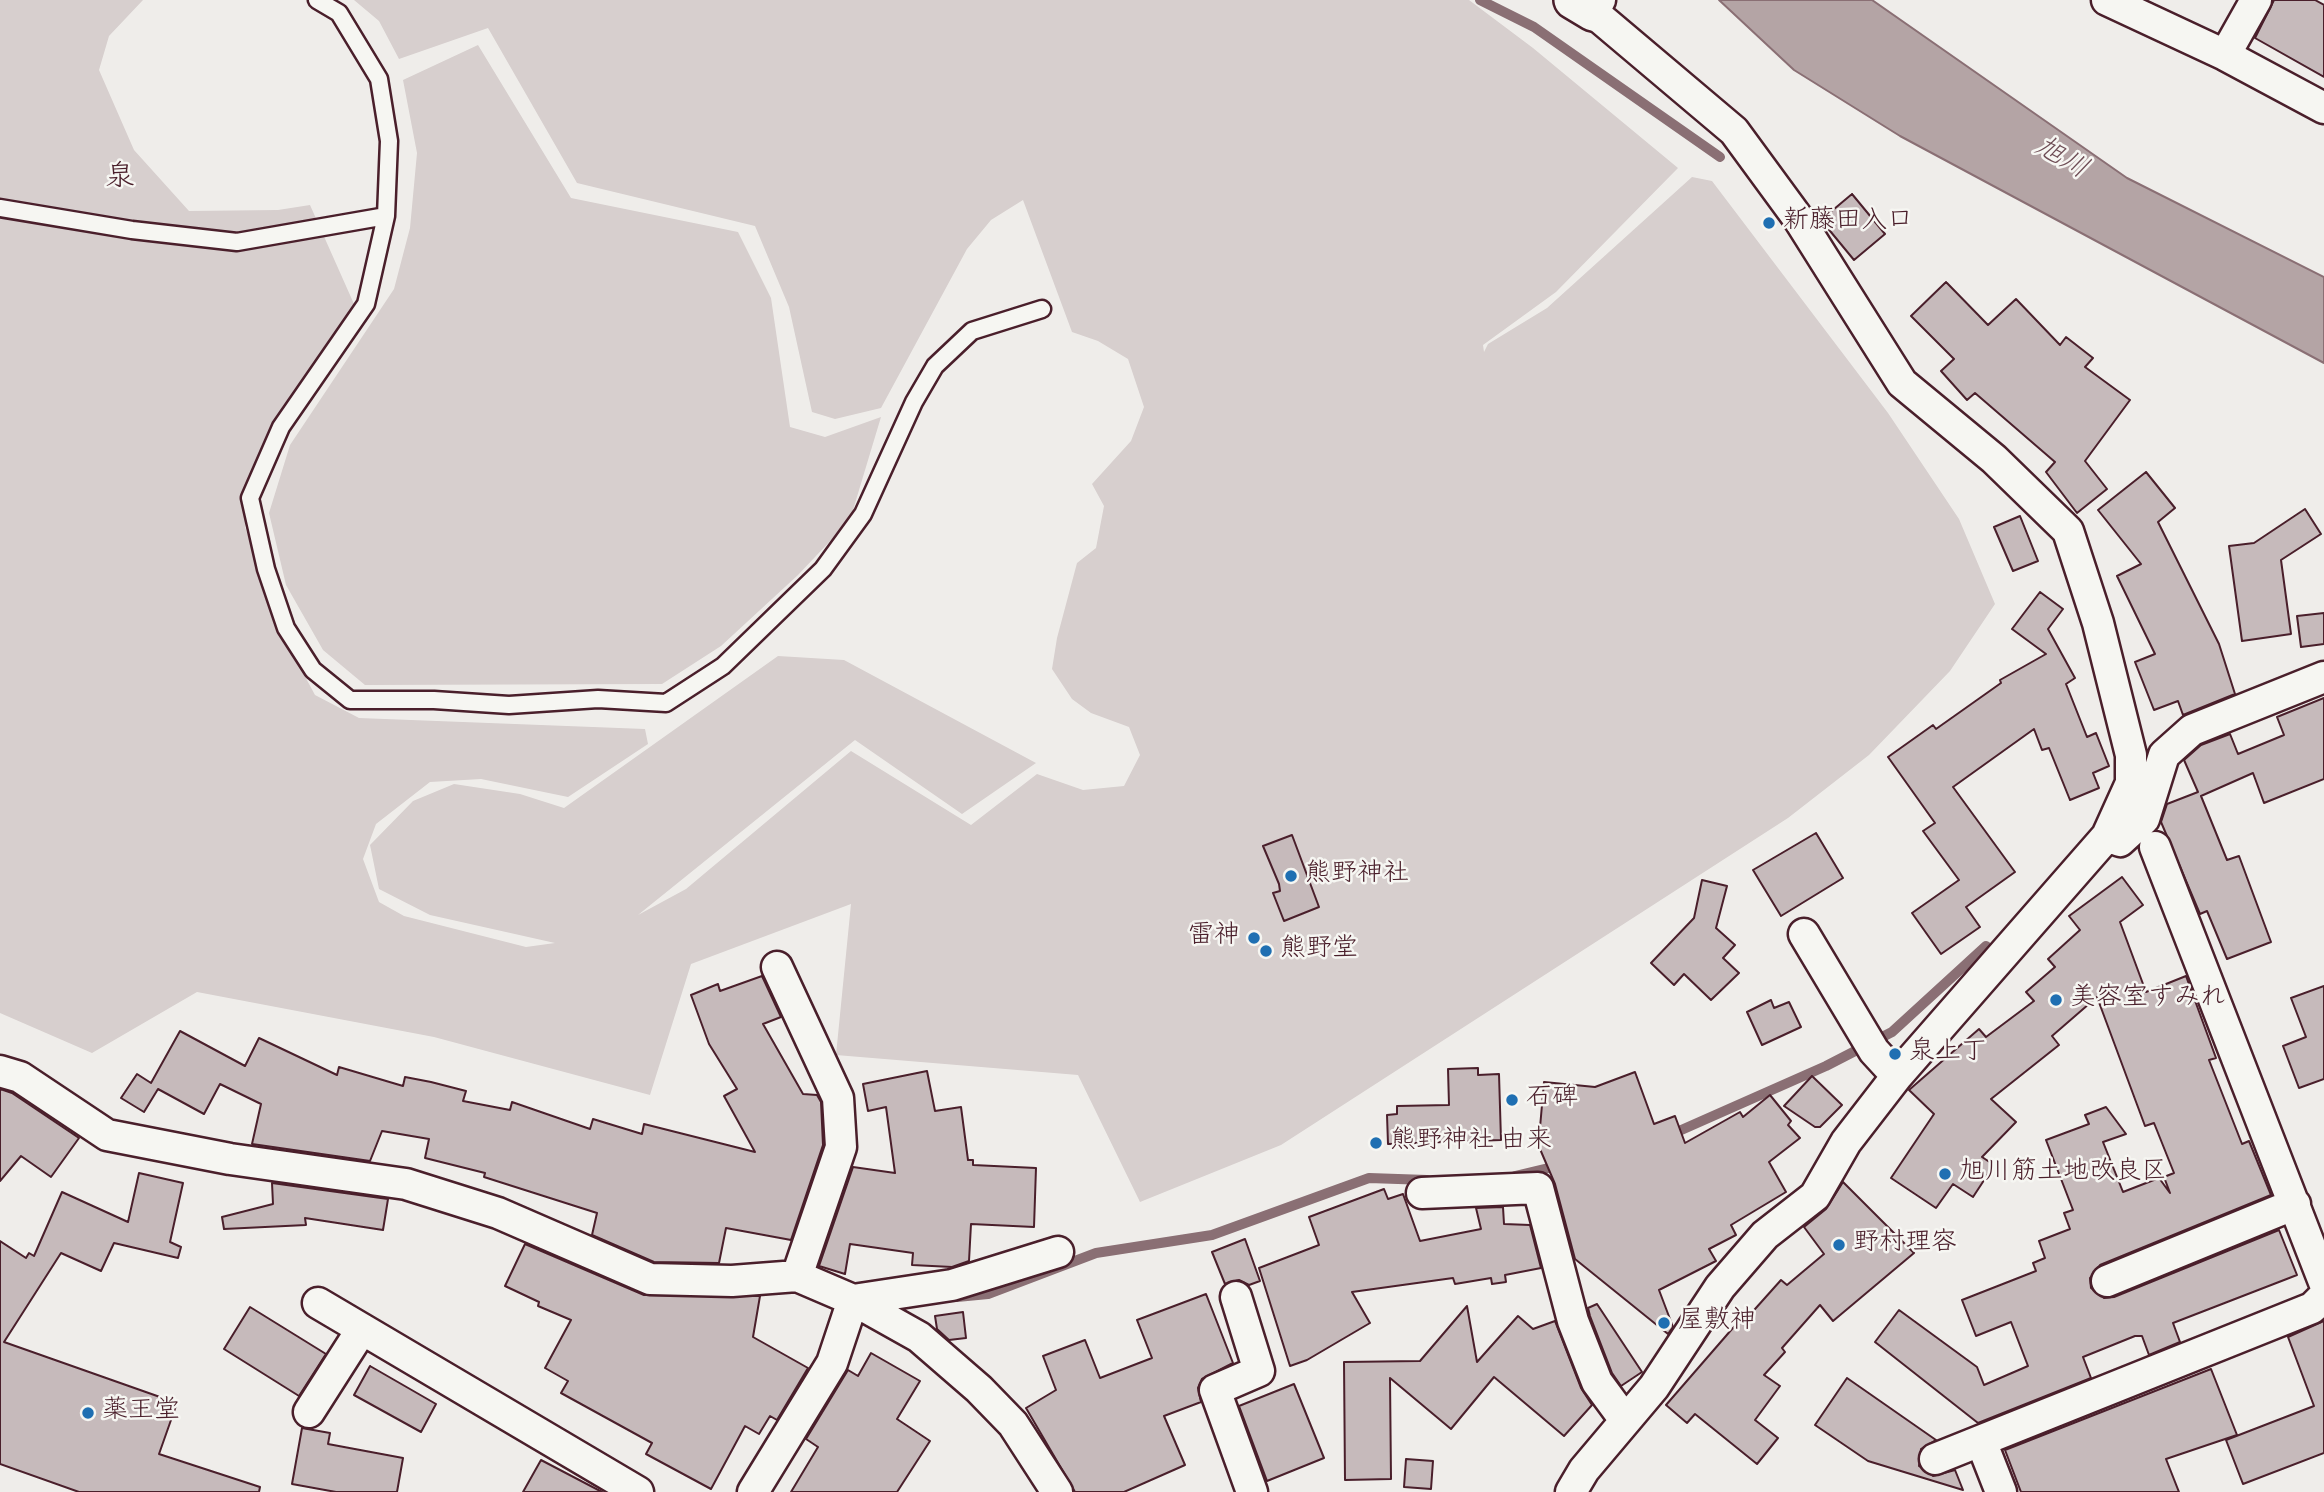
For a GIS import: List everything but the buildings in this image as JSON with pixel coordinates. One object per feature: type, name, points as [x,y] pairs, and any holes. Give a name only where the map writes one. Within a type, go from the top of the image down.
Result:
[{"type":"street","points":[[2107,0],[2225,55],[2324,108]]},
{"type":"street","points":[[2225,55],[2256,0]]},
{"type":"street","points":[[1571,1492],[1584,1470],[1654,1387],[1720,1287],[1765,1235],[1815,1196],[1846,1142],[1896,1076],[2107,836],[2130,783],[2131,755],[2098,623],[2068,531],[1994,459],[1902,383],[1800,221],[1734,131],[1589,4]]},
{"type":"street","points":[[2107,836],[2120,841],[2144,819],[2164,755],[2192,730],[2324,677]]},
{"type":"street","points":[[2155,846],[2324,1282]]},
{"type":"street","points":[[1804,934],[1871,1044],[1896,1076]]},
{"type":"street","points":[[777,967],[838,1098],[841,1147],[797,1276]]},
{"type":"street","points":[[0,1071],[20,1077],[107,1135],[230,1159],[406,1184],[498,1213],[650,1279],[732,1281],[797,1276],[853,1300],[919,1337],[979,1389],[1013,1424],[1057,1492]]},
{"type":"street","points":[[1422,1193],[1538,1188],[1573,1321],[1597,1382],[1626,1420]]},
{"type":"street","points":[[2107,1281],[2295,1205]]},
{"type":"street","points":[[853,1300],[952,1285],[1058,1252]]},
{"type":"street","points":[[1935,1459],[2312,1308],[2324,1296]]},
{"type":"street","points":[[1236,1297],[1259,1371],[1215,1391],[1252,1492]]},
{"type":"street","points":[[753,1492],[832,1363],[853,1300]]},
{"type":"street","points":[[318,1304],[638,1492]]},
{"type":"street","points":[[309,1412],[362,1329]]},
{"type":"street","points":[[1981,1441],[2001,1492]]},
{"type":"lane","points":[[317,0],[340,13],[379,79],[389,141],[387,216],[366,304],[281,427],[250,498],[266,569],[286,628],[313,670],[350,700],[434,700],[509,705],[598,699],[666,703],[723,666],[823,569],[863,514],[914,402],[935,366],[972,331],[1042,309]]},
{"type":"lane","points":[[0,208],[132,230],[237,242],[387,216]]},
{"type":"shaded area","points":[[0,0],[143,0],[109,36],[99,70],[134,150],[189,211],[278,210],[310,205],[354,304],[287,405],[248,477],[245,527],[281,632],[315,695],[359,718],[645,729],[648,744],[568,797],[481,779],[430,782],[376,824],[363,859],[379,902],[404,916],[526,947],[555,943],[430,915],[379,889],[370,845],[413,801],[454,784],[520,794],[564,808],[778,656],[844,660],[1036,763],[962,814],[855,740],[638,915],[686,889],[851,751],[971,825],[1037,774],[1083,790],[1124,786],[1140,755],[1129,727],[1091,713],[1072,699],[1052,669],[1057,638],[1077,563],[1096,548],[1104,506],[1092,484],[1131,441],[1144,407],[1128,359],[1098,341],[1072,332],[1023,200],[991,220],[967,249],[881,408],[835,419],[812,412],[789,307],[755,226],[577,183],[488,28],[399,59],[379,21],[354,0],[1469,0],[1533,48],[1678,168],[1556,292],[1483,345],[1484,352],[1488,344],[1547,308],[1692,177],[1712,181],[1888,413],[1959,519],[1995,604],[1950,671],[1869,755],[1788,818],[1281,1145],[1140,1202],[1078,1075],[836,1055],[851,904],[691,964],[650,1095],[434,1037],[197,992],[92,1053],[0,1013]]},
{"type":"shaded area","points":[[478,45],[571,198],[738,232],[771,298],[790,427],[825,437],[881,417],[850,520],[798,575],[721,646],[662,684],[365,685],[323,650],[286,585],[269,513],[290,445],[394,289],[410,228],[417,153],[403,80]]},
{"type":"water","name":"旭川","points":[[1719,0],[1872,0],[2127,178],[2324,277],[2324,363],[1900,136],[1794,70]]},
{"type":"waterway","points":[[1480,0],[1534,27],[1720,157]]},
{"type":"waterway","points":[[1670,1135],[1826,1066],[1892,1032],[1986,946]]},
{"type":"waterway","points":[[1515,1176],[1561,1165]]},
{"type":"waterway","points":[[957,1297],[988,1294],[1096,1253],[1212,1235],[1369,1178],[1427,1180]]},
{"type":"place","name":"新藤田入口","points":[[1769,223]]},
{"type":"place","name":"熊野神社","points":[[1291,876]]},
{"type":"place","name":"雷神","points":[[1254,938]]},
{"type":"place","name":"熊野堂","points":[[1266,951]]},
{"type":"place","name":"美容室すみれ","points":[[2056,1000]]},
{"type":"place","name":"泉上丁","points":[[1895,1054]]},
{"type":"place","name":"石碑","points":[[1512,1100]]},
{"type":"place","name":"熊野神社 由来","points":[[1376,1143]]},
{"type":"place","name":"旭川筋土地改良区","points":[[1945,1174]]},
{"type":"place","name":"野村理容","points":[[1839,1245]]},
{"type":"place","name":"屋敷神","points":[[1664,1323]]},
{"type":"place","name":"薬王堂","points":[[88,1413]]},
{"type":"district","name":"泉","points":[[120,181]]}]
